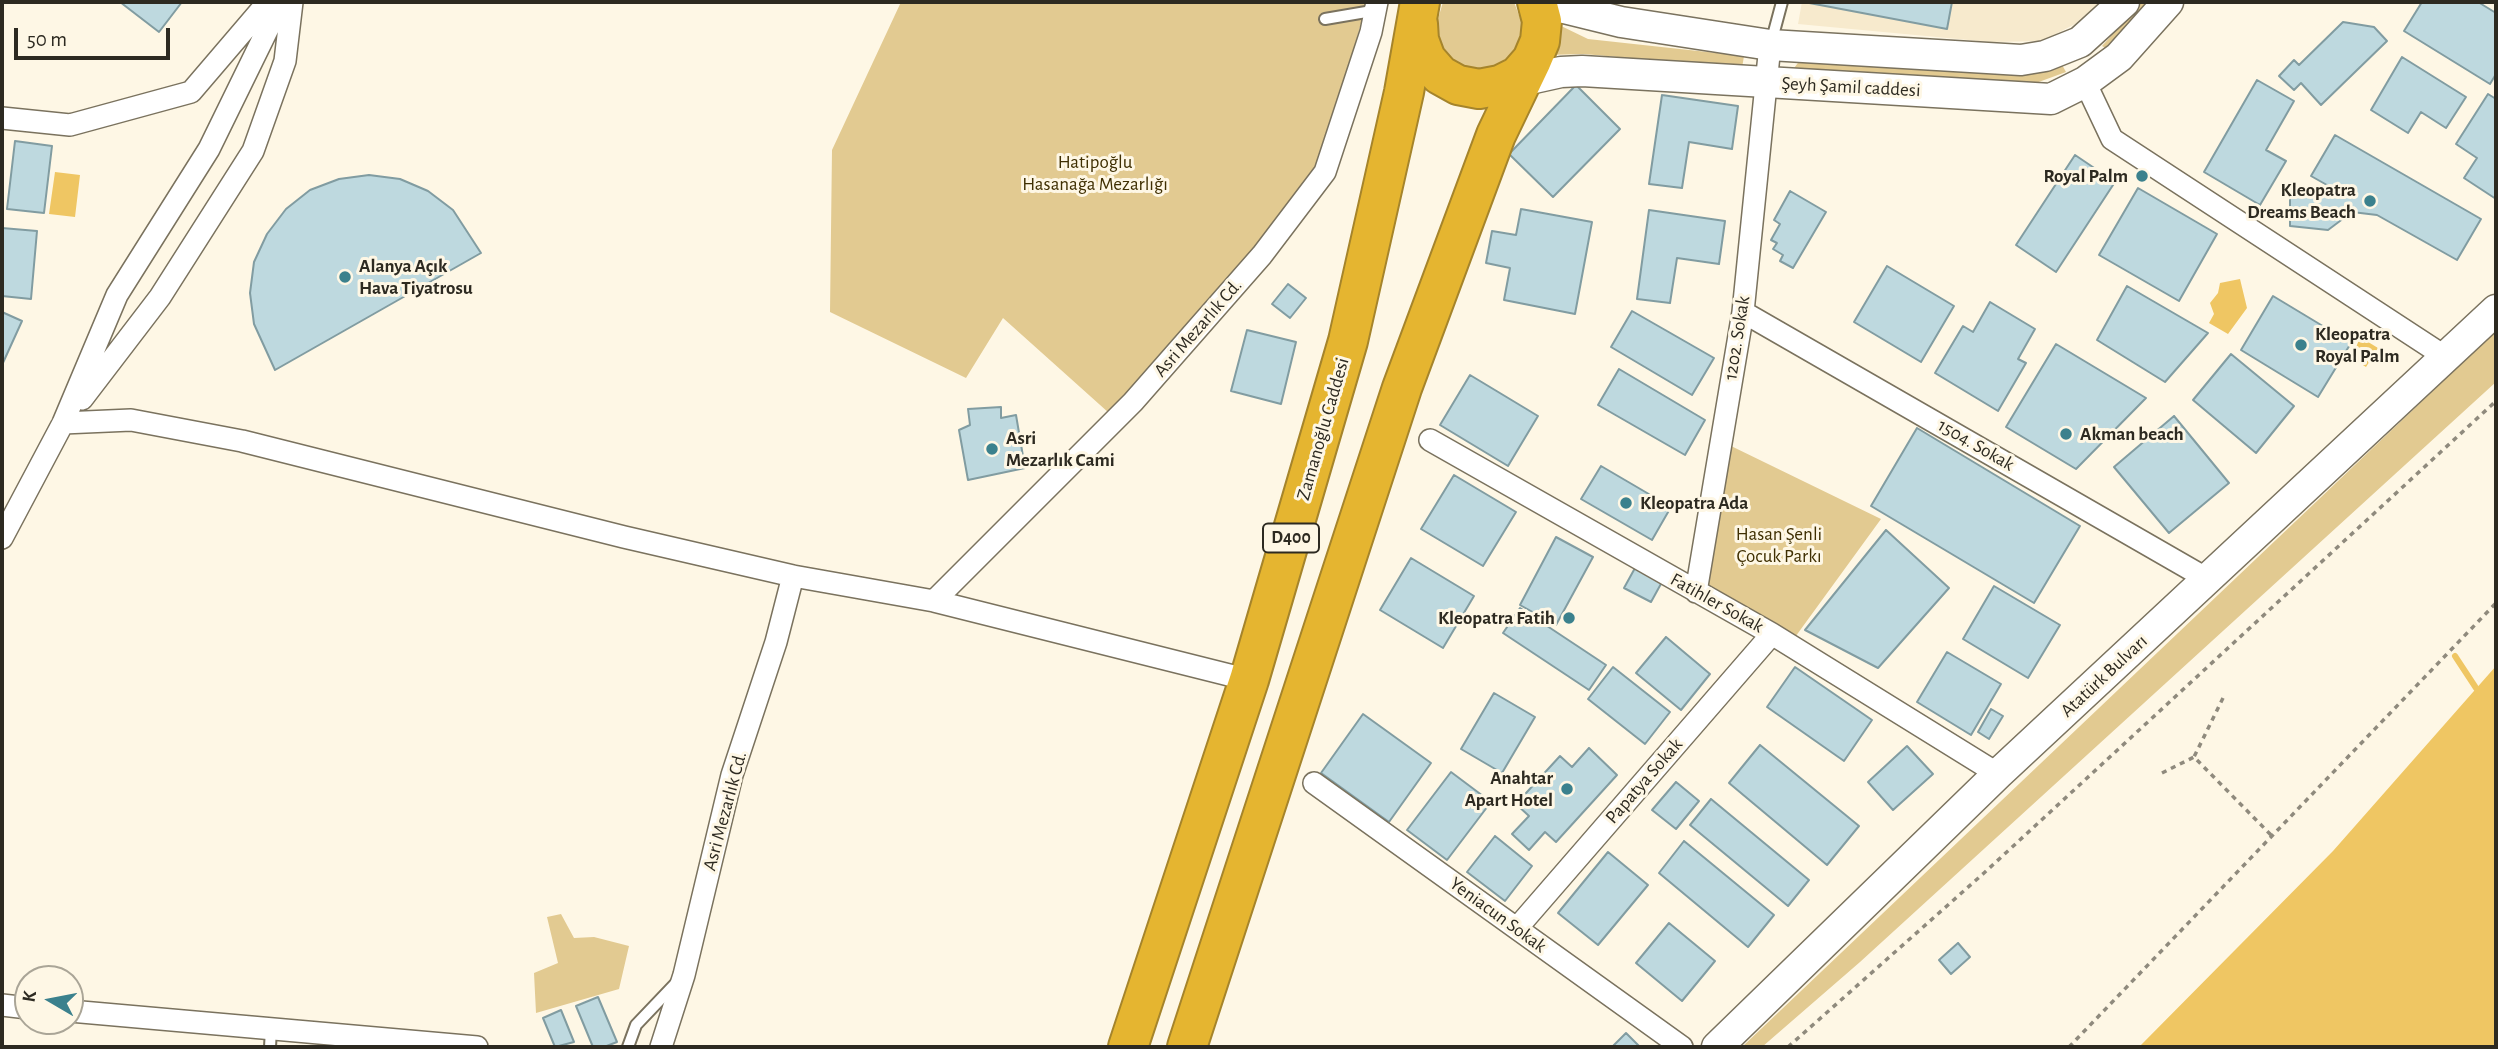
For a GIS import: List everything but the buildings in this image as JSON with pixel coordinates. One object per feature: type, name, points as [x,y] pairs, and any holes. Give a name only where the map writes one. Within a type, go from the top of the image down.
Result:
[{"type":"highway","points":[[1420,8],[1422,50],[1440,75],[1469,87],[1518,75],[1540,41],[1544,7]]},
{"type":"highway","name":"Zamanoğlu Caddesi","points":[[1128,1047],[1249,680],[1349,341],[1420,8]]},
{"type":"highway","name":"D400","points":[[1187,1047],[1402,388],[1518,75]]},
{"type":"main road","name":"Şeyh Şamil caddesi","points":[[1544,7],[1564,8],[1621,22],[1770,45],[2021,60],[2045,56],[2080,42],[2124,2]]},
{"type":"main road","name":"Şeyh Şamil caddesi","points":[[1518,75],[1582,71],[2051,99],[2085,82],[2119,57],[2168,2]]},
{"type":"main road","points":[[2080,42],[2085,82]]},
{"type":"main road","name":"Atatürk Bulvarı","points":[[1717,1047],[1998,774],[2496,310]]},
{"type":"street","points":[[2,118],[70,125],[191,92],[268,2]]},
{"type":"street","points":[[2,538],[63,423],[117,295],[209,149],[281,2]]},
{"type":"street","points":[[63,423],[160,297],[253,151],[285,61],[292,2]]},
{"type":"street","name":"Asri Mezarlık Cd.","points":[[934,601],[1133,402],[1262,255],[1325,172],[1371,32],[1376,4]]},
{"type":"street","name":"1202. Sokak","points":[[1696,592],[1743,312],[1770,45]]},
{"type":"street","points":[[2085,82],[2112,139],[2444,356]]},
{"type":"street","name":"1504. Sokak","points":[[1743,312],[2209,580]]},
{"type":"street","points":[[63,423],[131,420],[242,441],[624,537],[793,576],[934,601],[1249,680]]},
{"type":"street","name":"Fatihler Sokak","points":[[1430,440],[1772,634],[1998,774]]},
{"type":"street","name":"Asri Mezarlık Cd.","points":[[661,1047],[684,975],[732,775],[776,642],[793,576]]},
{"type":"street","name":"Papatya Sokak","points":[[1517,928],[1772,634]]},
{"type":"street","name":"Yeniacun Sokak","points":[[1314,783],[1682,1047]]},
{"type":"street","points":[[84,1013],[270,1038],[477,1047]]},
{"type":"lane","points":[[1770,45],[1782,2]]},
{"type":"lane","points":[[1325,19],[1367,12],[1376,4]]},
{"type":"lane","points":[[628,1047],[636,1025],[684,975]]},
{"type":"path","points":[[1788,1047],[1984,873],[2496,401]]},
{"type":"path","points":[[2069,1047],[2496,603]]},
{"type":"path","points":[[2162,773],[2194,757],[2223,698]]},
{"type":"path","points":[[2194,757],[2272,836]]},
{"type":"shaded area","points":[[1802,2],[2100,2],[2075,24],[2042,41],[1990,42],[1798,24]]},
{"type":"shaded area","points":[[55,172],[80,175],[75,217],[49,214]]},
{"type":"shaded area","points":[[2240,279],[2247,308],[2228,334],[2209,323],[2214,314],[2210,303],[2218,293],[2220,283]]},
{"type":"shaded area","points":[[2360,337],[2378,348],[2366,367],[2352,358]]},
{"type":"shaded area","points":[[2496,666],[2496,1047],[2139,1047],[2333,851]]},
{"type":"green space","name":"Hatipoğlu Hasanağa Mezarlığı","points":[[901,2],[1367,2],[1324,154],[1296,198],[1211,308],[1109,413],[1003,318],[966,378],[830,312],[832,150]]},
{"type":"green space","points":[[1443,2],[1514,2],[1523,26],[1516,53],[1494,69],[1466,70],[1443,55],[1435,29]]},
{"type":"green space","points":[[2142,2],[2153,2],[2109,50],[2102,46]]},
{"type":"green space","points":[[1557,24],[1588,39],[1744,56],[1742,68],[1584,54],[1545,55]]},
{"type":"green space","points":[[1800,60],[2007,74],[2061,63],[2066,72],[2036,83],[2004,87],[1792,71]]},
{"type":"green space","points":[[2496,331],[2496,382],[1860,962],[1762,1047],[1742,1047]]},
{"type":"green space","name":"Hasan Şenli Çocuk Parkı","points":[[1729,445],[1881,519],[1793,640],[1703,588]]},
{"type":"green space","points":[[561,914],[574,938],[594,937],[629,946],[619,989],[536,1013],[534,973],[558,963],[547,917]]},
{"type":"waterway","points":[[2455,656],[2476,688]]},
{"type":"place","name":"Royal Palm","points":[[2142,176]]},
{"type":"place","name":"Kleopatra Dreams Beach","points":[[2370,201]]},
{"type":"place","name":"Alanya Açık Hava Tiyatrosu","points":[[345,277]]},
{"type":"place","name":"Kleopatra Royal Palm","points":[[2301,345]]},
{"type":"place","name":"Akman beach","points":[[2066,434]]},
{"type":"place","name":"Asri Mezarlık Cami","points":[[992,449]]},
{"type":"place","name":"Kleopatra Ada","points":[[1626,503]]},
{"type":"place","name":"Kleopatra Fatih","points":[[1569,618]]},
{"type":"place","name":"Anahtar Apart Hotel","points":[[1567,789]]}]
